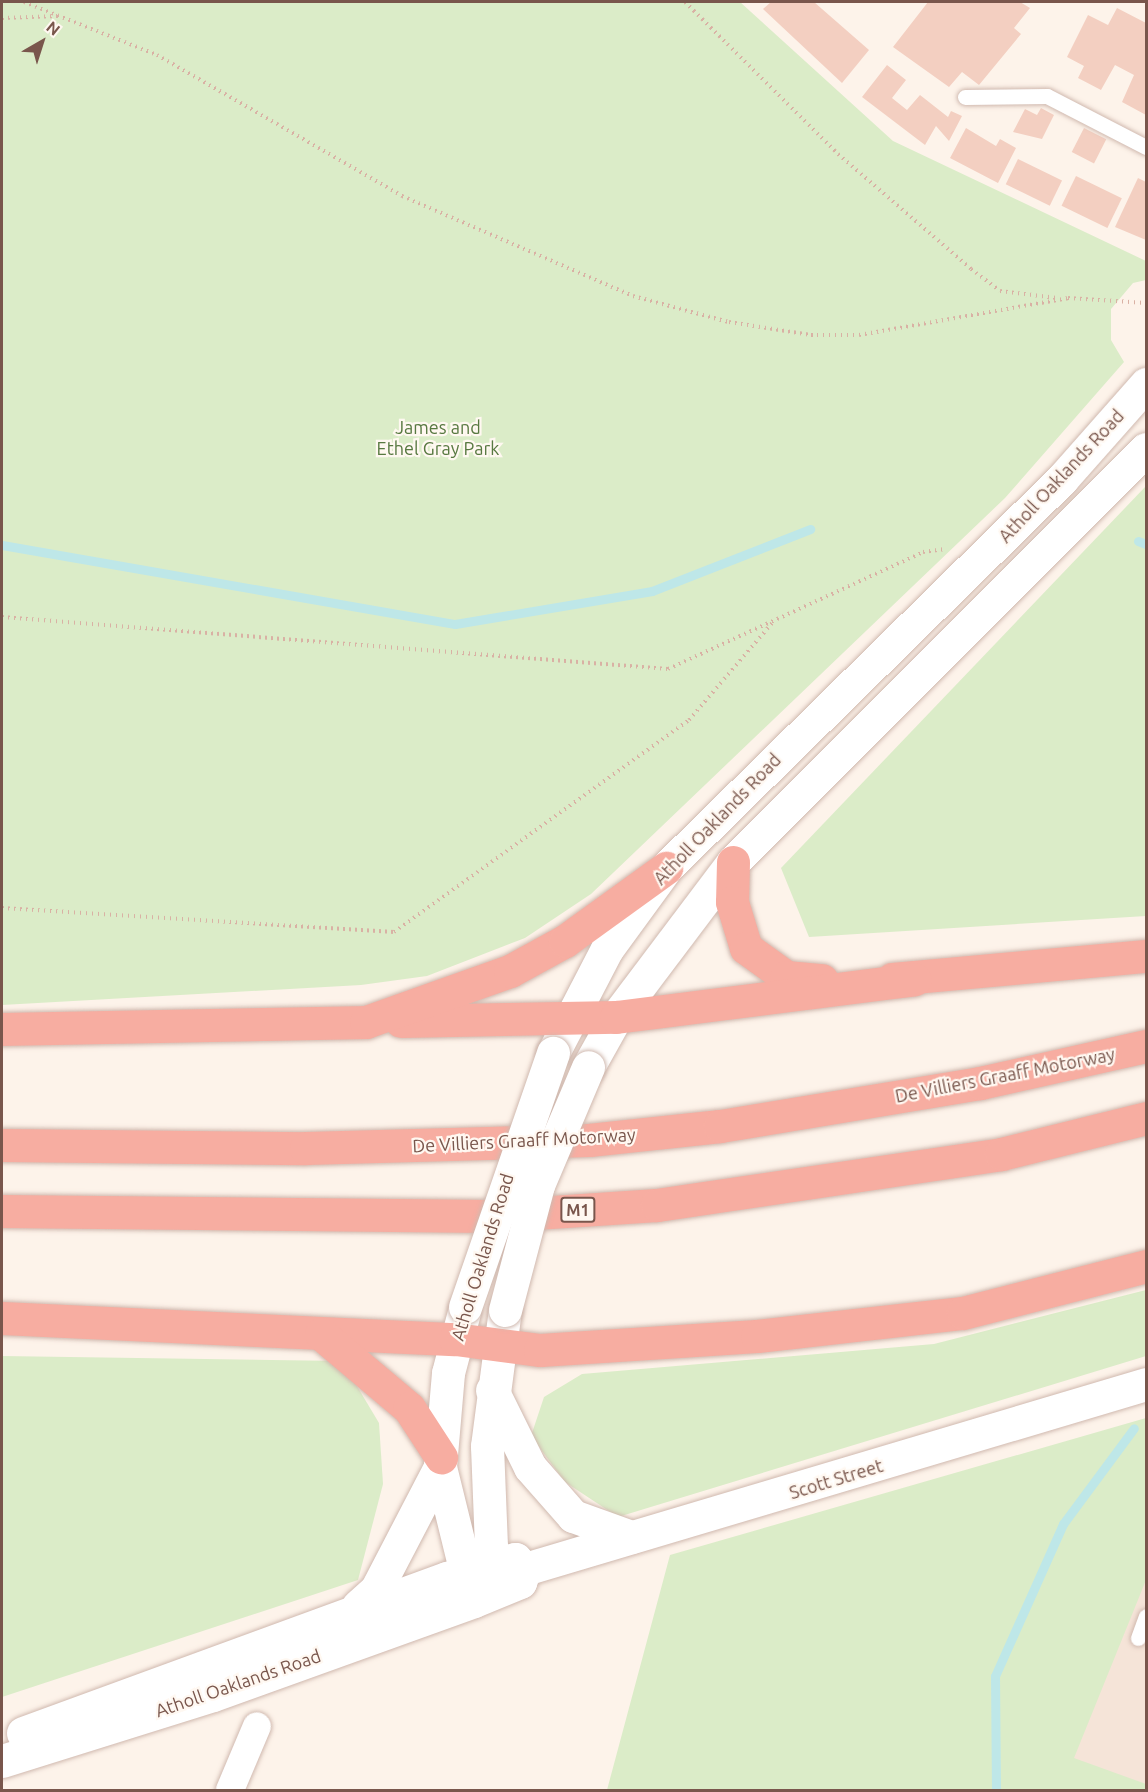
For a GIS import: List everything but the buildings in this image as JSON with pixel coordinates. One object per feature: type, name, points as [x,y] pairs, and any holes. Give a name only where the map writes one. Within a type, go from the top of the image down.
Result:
[{"type":"highway","points":[[733,862],[736,923],[746,948],[770,970],[813,980],[915,979]]},
{"type":"highway","points":[[366,1022],[510,971],[565,941],[666,868]]},
{"type":"highway","points":[[2,1029],[616,1017],[915,979],[1146,956]]},
{"type":"highway","name":"De Villiers Graaff Motorway","points":[[2,1145],[306,1148],[589,1140],[720,1126],[980,1083],[1146,1046]]},
{"type":"highway","name":"M1","points":[[2,1211],[491,1216],[657,1205],[1001,1154],[1146,1118]]},
{"type":"highway","points":[[2,1318],[455,1339],[540,1350],[847,1328],[963,1313],[1146,1266]]},
{"type":"highway","points":[[321,1334],[409,1408],[440,1462]]},
{"type":"street","name":"Atholl Oaklands Road","points":[[492,1579],[440,1462],[455,1339],[553,1053],[569,1018],[630,913],[666,868],[998,543],[1146,384]]},
{"type":"street","name":"Atholl Oaklands Road","points":[[492,1579],[487,1500],[492,1390],[505,1310],[538,1185],[588,1067],[616,1017],[733,862],[1146,448]]},
{"type":"street","name":"Scott Street","points":[[492,1579],[1146,1384]]},
{"type":"street","points":[[492,1390],[530,1467],[573,1516],[631,1537]]},
{"type":"street","points":[[357,1608],[376,1590],[440,1462]]},
{"type":"street","name":"Atholl Oaklands Road","points":[[2,1740],[357,1608],[492,1579]]},
{"type":"street","name":"Atholl Oaklands Road","points":[[2,1761],[213,1695],[492,1579]]},
{"type":"street","points":[[230,1791],[257,1726]]},
{"type":"lane","points":[[965,97],[1047,96],[1146,147]]},
{"type":"lane","points":[[1138,1638],[1146,1616]]},
{"type":"path","points":[[24,2],[158,55],[402,196],[633,296],[729,322],[811,335],[859,335],[1068,298]]},
{"type":"path","points":[[685,2],[838,154],[971,269],[1000,291],[1024,298],[1068,298],[1146,303]]},
{"type":"path","points":[[2,18],[60,16]]},
{"type":"path","points":[[2,617],[668,669],[923,552],[998,543]]},
{"type":"path","points":[[2,908],[394,932],[689,720],[776,619]]},
{"type":"shaded area","points":[[1146,1524],[1146,1790],[1063,1790]]},
{"type":"green space","name":"James and Ethel Gray Park","points":[[2,2],[740,2],[893,141],[1146,261],[1146,280],[1133,283],[1111,309],[1111,340],[1124,362],[1005,498],[591,894],[525,938],[427,976],[361,985],[2,1005]]},
{"type":"green space","points":[[1146,486],[1146,916],[809,937],[781,868]]},
{"type":"green space","points":[[1146,1290],[1146,1356],[618,1517],[565,1482],[531,1436],[544,1397],[582,1374],[934,1344]]},
{"type":"green space","points":[[2,1356],[342,1361],[379,1423],[383,1484],[358,1580],[2,1697]]},
{"type":"green space","points":[[1146,1418],[1146,1580],[1074,1758],[1146,1784],[1146,1790],[607,1790],[670,1555]]},
{"type":"waterway","points":[[2,545],[455,624],[652,591],[810,529]]},
{"type":"waterway","points":[[1138,541],[1146,544]]},
{"type":"waterway","points":[[996,1790],[995,1676],[1063,1524],[1134,1428]]}]
